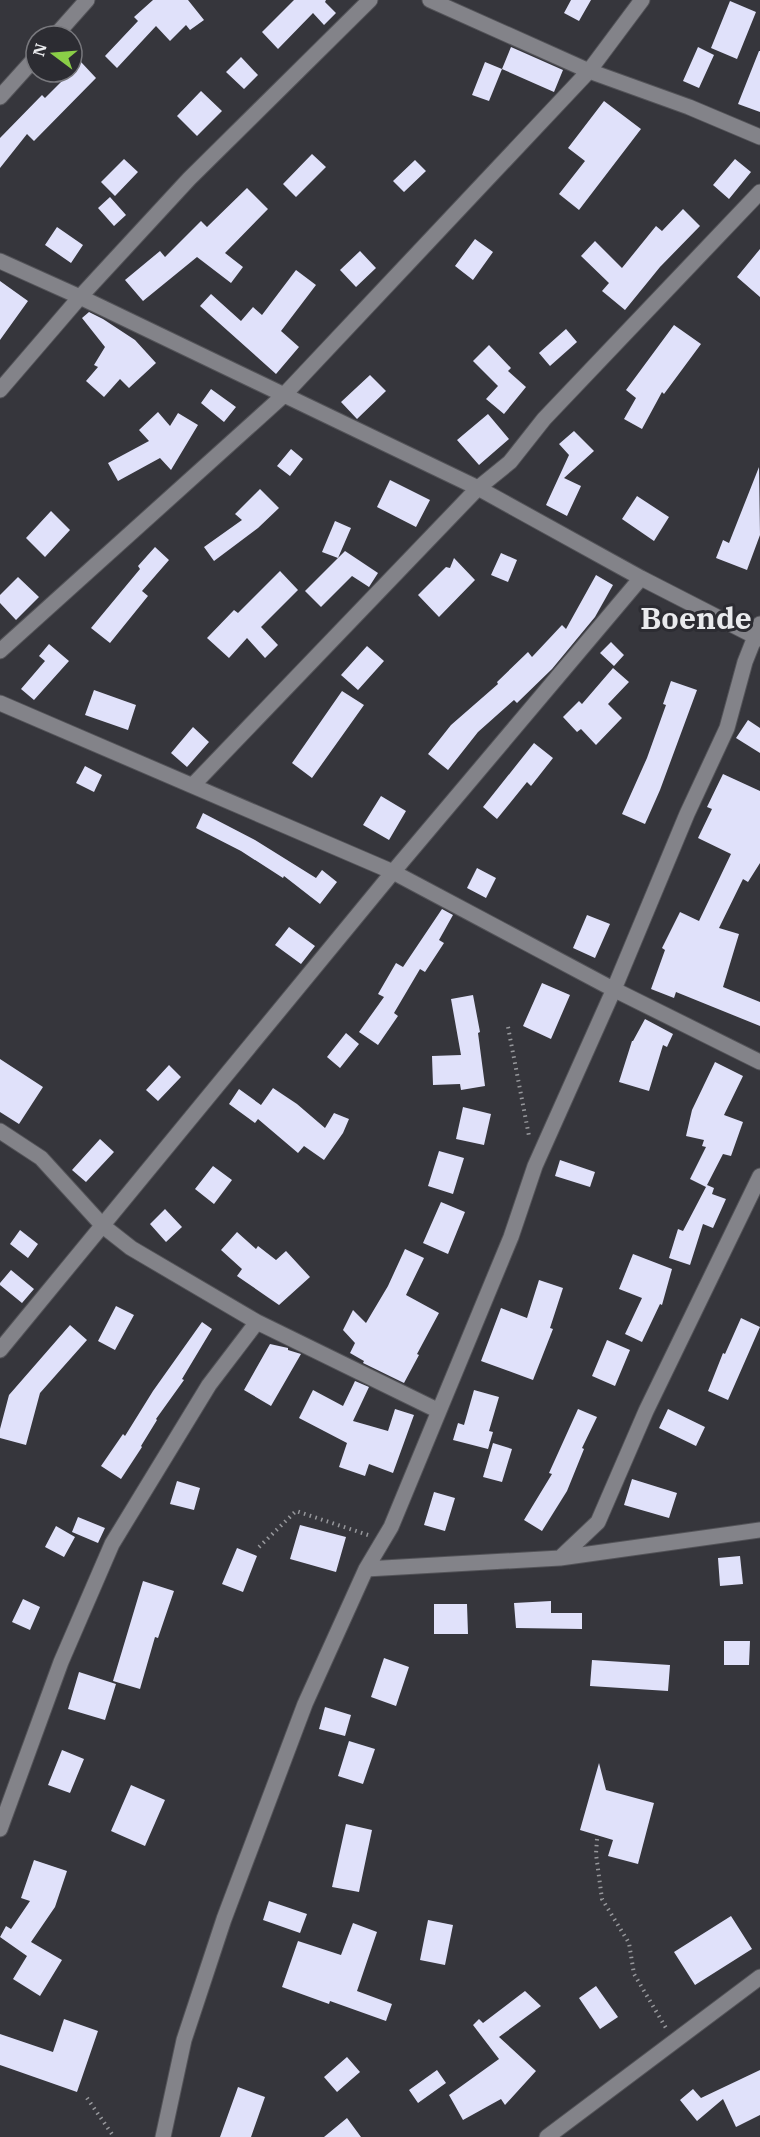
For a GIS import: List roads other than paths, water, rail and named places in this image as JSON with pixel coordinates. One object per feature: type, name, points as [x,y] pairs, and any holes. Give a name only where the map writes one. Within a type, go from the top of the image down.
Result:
[{"type":"street","points":[[66,24],[87,0]]},
{"type":"street","points":[[0,390],[80,297],[189,179],[370,0]]},
{"type":"street","points":[[430,0],[589,71],[689,107],[760,137]]},
{"type":"street","points":[[0,651],[284,394],[589,71],[642,0]]},
{"type":"street","points":[[0,97],[24,70]]},
{"type":"street","points":[[193,785],[478,488],[510,462],[544,419],[760,192]]},
{"type":"street","points":[[0,261],[478,488],[641,578],[758,633],[745,662],[727,728],[687,814],[614,989],[535,1166],[511,1237],[391,1527],[366,1569],[305,1704],[224,1919],[184,2040],[162,2137]]},
{"type":"street","points":[[0,1350],[393,872],[641,578]]},
{"type":"street","points":[[0,703],[393,872],[614,989],[760,1062]]},
{"type":"street","points":[[0,1131],[41,1158],[103,1226],[131,1248],[257,1322],[439,1411]]},
{"type":"street","points":[[560,1558],[598,1522],[646,1411],[760,1176]]},
{"type":"street","points":[[0,1829],[62,1662],[112,1544],[209,1385],[257,1322]]},
{"type":"street","points":[[366,1569],[560,1558],[760,1530]]},
{"type":"street","points":[[547,2137],[760,1977]]},
{"type":"district","name":"Boende","points":[[696,617]]}]
